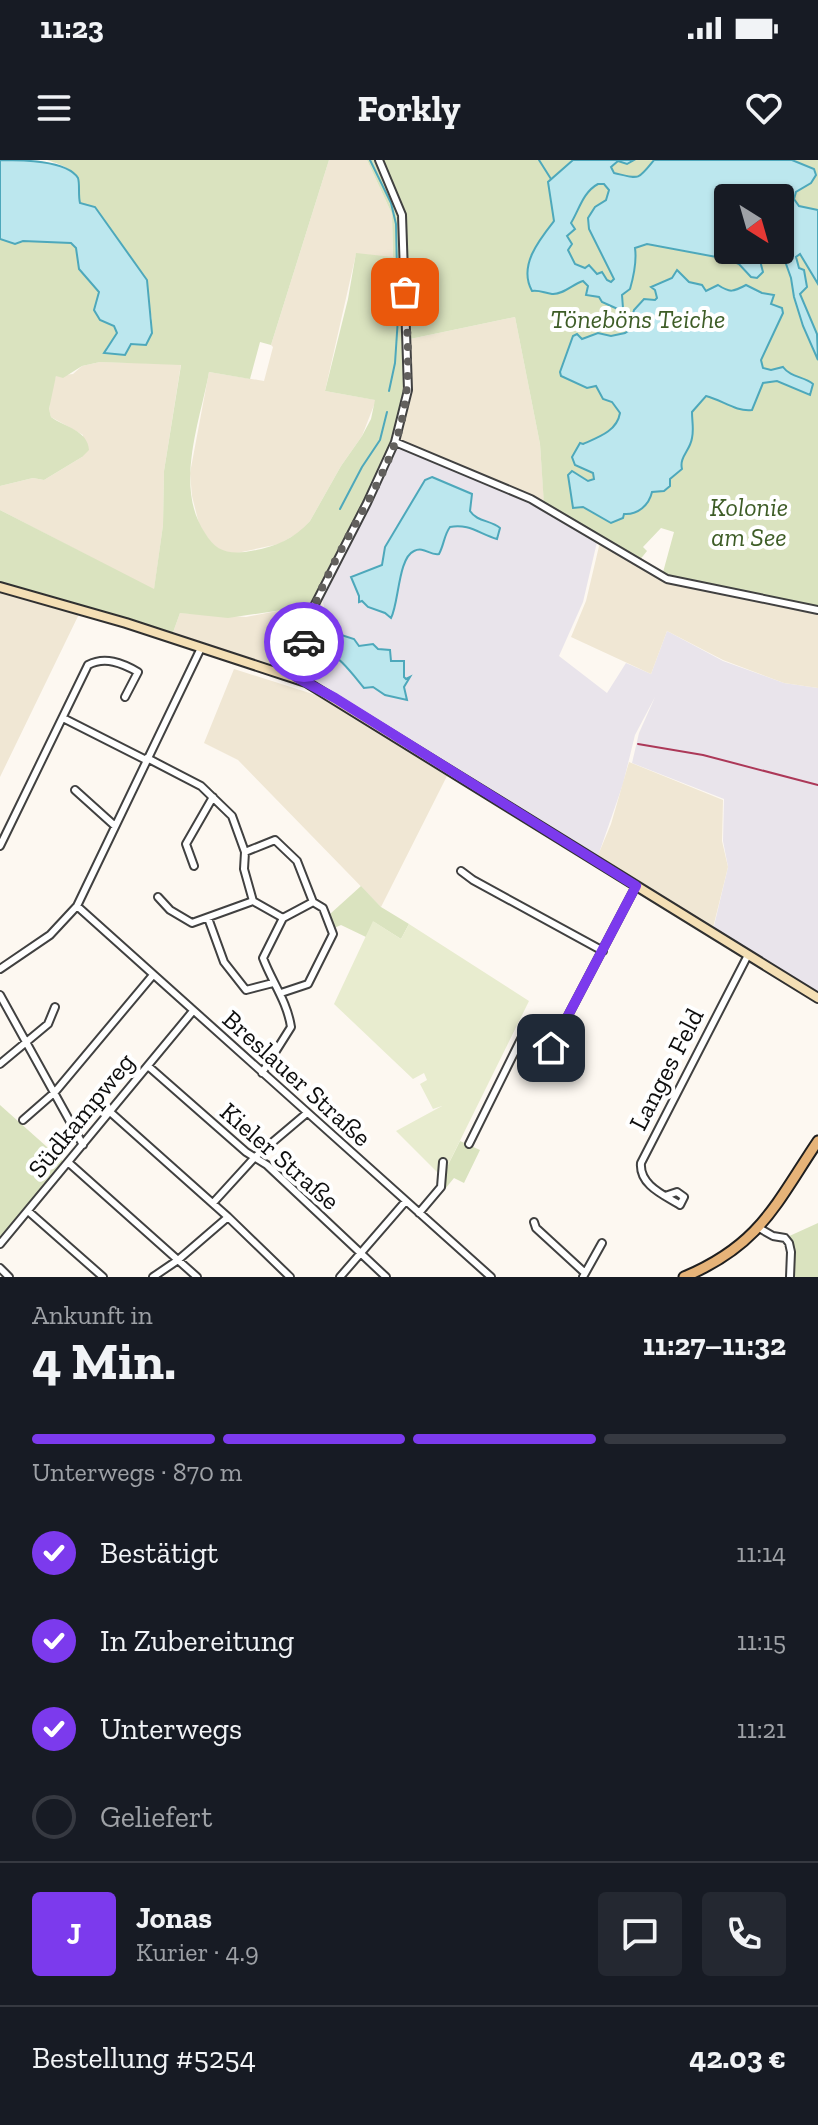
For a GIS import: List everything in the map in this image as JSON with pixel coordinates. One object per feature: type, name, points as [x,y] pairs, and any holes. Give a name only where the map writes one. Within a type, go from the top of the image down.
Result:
[{"type":"main road","points":[[0,587],[296,677],[335,698],[818,998]]},
{"type":"main road","points":[[684,1277],[724,1258],[759,1228],[818,1141]]},
{"type":"street","points":[[296,677],[319,592],[367,503],[395,442],[408,390],[403,223],[397,197],[379,160]]},
{"type":"street","points":[[395,442],[531,499],[667,579],[818,610]]},
{"type":"street","points":[[0,969],[50,935],[77,906],[201,648]]},
{"type":"street","points":[[0,846],[88,665],[98,660],[126,665],[138,672],[125,697]]},
{"type":"street","points":[[63,718],[188,777],[213,797],[232,816],[245,852],[244,869],[253,901],[283,918]]},
{"type":"street","points":[[75,790],[115,826]]},
{"type":"street","points":[[194,866],[186,844],[213,797]]},
{"type":"street","points":[[245,852],[275,840],[297,861],[313,902],[323,908],[333,934],[308,984],[281,993]]},
{"type":"street","points":[[461,871],[603,951]]},
{"type":"street","points":[[469,1144],[524,1033],[551,1048],[636,886]]},
{"type":"street","points":[[158,897],[170,910],[192,923],[253,901]]},
{"type":"street","points":[[262,1073],[291,1027],[281,993],[273,983],[263,958],[283,918],[313,902]]},
{"type":"street","name":"Breslauer Straße","points":[[77,906],[489,1276]]},
{"type":"street","points":[[208,918],[224,962],[246,990],[273,983]]},
{"type":"street","name":"Langes Feld","points":[[665,1196],[649,1186],[640,1170],[641,1163],[748,955]]},
{"type":"street","points":[[23,1120],[55,1092],[153,975]]},
{"type":"street","points":[[0,995],[83,1145]]},
{"type":"street","points":[[0,1064],[48,1024],[55,1007]]},
{"type":"street","name":"Südkampweg","points":[[0,1244],[193,1011]]},
{"type":"street","name":"Kieler Straße","points":[[148,1066],[267,1165],[386,1277]]},
{"type":"street","points":[[109,1111],[213,1203],[290,1277]]},
{"type":"street","points":[[213,1203],[255,1157],[307,1113]]},
{"type":"street","points":[[419,1213],[441,1187],[443,1162]]},
{"type":"street","points":[[69,1163],[197,1277]]},
{"type":"street","points":[[340,1277],[405,1202]]},
{"type":"street","points":[[28,1211],[103,1277]]},
{"type":"street","points":[[153,1277],[228,1217]]},
{"type":"street","points":[[534,1222],[536,1228],[584,1275],[602,1243]]},
{"type":"street","points":[[759,1228],[773,1236],[785,1238],[789,1243],[790,1277]]},
{"type":"street","points":[[0,1268],[9,1277]]},
{"type":"shaded area","points":[[329,160],[367,160],[392,214],[393,258],[356,254],[325,391],[376,400],[362,436],[310,521],[300,532],[279,544],[232,554],[219,550],[210,542],[199,524],[192,496],[190,473],[209,372],[264,381],[271,345]]},
{"type":"shaded area","points":[[515,317],[540,444],[544,502],[401,441],[398,436],[410,389],[410,339]]},
{"type":"shaded area","points":[[100,362],[181,364],[164,471],[163,525],[154,590],[0,510],[0,486],[33,478],[44,480],[82,457],[83,435],[51,417],[51,392],[56,376],[73,374],[82,366]]},
{"type":"shaded area","points":[[399,447],[450,465],[549,510],[597,542],[583,602],[559,656],[607,693],[626,663],[651,674],[667,631],[723,661],[784,683],[818,688],[818,993],[713,930],[728,867],[723,841],[724,799],[632,763],[639,733],[655,697],[635,735],[623,784],[598,856],[304,675],[301,670],[313,616],[323,611],[321,596],[394,451]]},
{"type":"shaded area","points":[[600,542],[650,571],[818,612],[818,688],[784,683],[723,660],[667,631],[651,674],[571,637],[586,601]]},
{"type":"shaded area","points":[[0,587],[81,610],[0,777]]},
{"type":"shaded area","points":[[282,610],[312,610],[296,677],[171,638],[180,613],[246,617]]},
{"type":"shaded area","points":[[234,669],[319,696],[447,776],[381,907],[238,760],[204,743]]},
{"type":"shaded area","points":[[629,762],[723,800],[722,841],[728,867],[712,932],[596,860],[611,824]]},
{"type":"green space","points":[[47,160],[329,160],[271,345],[260,342],[250,379],[209,372],[192,454],[191,495],[196,515],[209,539],[222,550],[238,552],[273,546],[289,539],[310,521],[371,419],[375,400],[325,391],[356,253],[393,257],[392,214],[367,160],[377,160],[400,215],[405,394],[393,442],[367,503],[312,610],[282,610],[228,618],[180,613],[171,638],[0,587],[0,510],[154,589],[163,525],[164,471],[181,365],[100,362],[82,366],[63,378],[56,376],[49,409],[51,417],[80,433],[89,450],[44,480],[33,478],[0,486],[0,239],[15,244],[23,241],[70,243],[76,248],[79,269],[99,292],[98,298],[117,333],[106,348],[136,345],[152,319],[148,300],[87,206],[80,203],[74,175]]},
{"type":"green space","name":"Töneböns Teiche","points":[[381,160],[818,160],[818,609],[662,576],[674,532],[661,528],[643,547],[647,551],[639,561],[544,505],[540,444],[515,317],[410,339],[404,214]]},
{"type":"green space","points":[[361,886],[381,907],[409,924],[401,939],[374,922],[366,937],[341,925],[334,928],[330,914]]},
{"type":"green space","points":[[373,921],[401,939],[409,924],[529,1001],[444,1173],[437,1172],[396,1131],[442,1106],[433,1109],[420,1084],[427,1080],[424,1073],[413,1079],[334,1004]]},
{"type":"green space","points":[[0,1105],[65,1163],[0,1240]]},
{"type":"green space","points":[[460,1141],[480,1150],[464,1183],[454,1178],[445,1189],[444,1173]]},
{"type":"green space","points":[[818,1223],[818,1277],[790,1277],[791,1252],[785,1238]]},
{"type":"water","points":[[0,160],[54,164],[78,178],[80,203],[95,207],[147,280],[152,333],[146,345],[131,344],[125,355],[104,353],[117,333],[114,326],[100,320],[94,310],[99,292],[79,269],[76,248],[71,243],[23,241],[15,244],[0,239]]},
{"type":"water","name":"Töneböns Teiche","points":[[573,160],[634,160],[627,164],[618,161],[611,167],[614,173],[637,177],[654,160],[792,160],[814,169],[816,175],[811,183],[796,192],[794,199],[794,184],[714,184],[714,257],[647,244],[635,248],[633,279],[630,289],[622,295],[623,308],[620,310],[602,302],[599,297],[586,295],[588,286],[583,281],[556,294],[532,291],[528,282],[529,263],[554,221],[548,182]],"holes":[[[604,184],[609,190],[606,200],[595,207],[588,218],[589,229],[614,279],[611,282],[602,272],[597,274],[589,265],[585,268],[575,264],[568,250],[572,244],[567,236],[575,229],[571,223],[593,187]]]},
{"type":"water","name":"Töneböns Teiche","points":[[794,199],[799,206],[818,210],[818,284],[800,254],[796,257],[799,268],[804,270],[807,287],[800,294],[817,334],[818,360],[803,326],[786,264],[794,264]]},
{"type":"water","name":"Töneböns Teiche","points":[[739,264],[761,264],[763,272],[757,278],[751,277]]},
{"type":"water","name":"Töneböns Teiche","points":[[677,270],[689,282],[702,285],[706,291],[718,285],[732,291],[746,285],[774,295],[771,304],[782,308],[783,313],[761,360],[763,368],[783,367],[813,384],[810,395],[777,381],[763,383],[752,410],[735,408],[706,396],[692,412],[691,443],[682,461],[682,469],[670,479],[670,486],[664,491],[652,492],[642,508],[624,514],[623,518],[611,523],[583,507],[573,508],[568,475],[572,471],[588,481],[594,479],[593,473],[575,465],[572,457],[580,443],[595,439],[611,429],[620,413],[612,402],[603,399],[596,386],[587,388],[561,376],[560,372],[573,336],[577,334],[582,339],[598,333],[611,336],[625,333],[634,310],[644,299],[657,298],[651,287],[672,278]]},
{"type":"water","points":[[432,477],[472,494],[470,511],[500,528],[497,539],[456,526],[450,527],[446,533],[439,554],[414,551],[405,562],[391,618],[359,602],[351,577],[382,565],[385,547],[425,480]]},
{"type":"water","points":[[335,633],[354,639],[359,646],[373,644],[378,649],[390,650],[391,661],[404,661],[404,677],[410,677],[404,687],[407,700],[385,695],[373,687],[364,688],[339,660],[321,647],[330,642]]},
{"type":"waterway","points":[[370,160],[391,203],[396,224],[398,318],[395,363],[389,391]]},
{"type":"waterway","points":[[539,160],[551,179]]},
{"type":"waterway","points":[[340,509],[380,440],[387,412]]},
{"type":"railway","points":[[638,744],[703,755],[818,785]]},
{"type":"way so far","points":[[304,642],[319,592],[367,503],[395,442],[408,390],[405,292]]},
{"type":"route","points":[[304,642],[296,677],[335,698],[636,886],[551,1048]]},
{"type":"park label","name":"Kolonie am See","points":[[749,522]]}]
